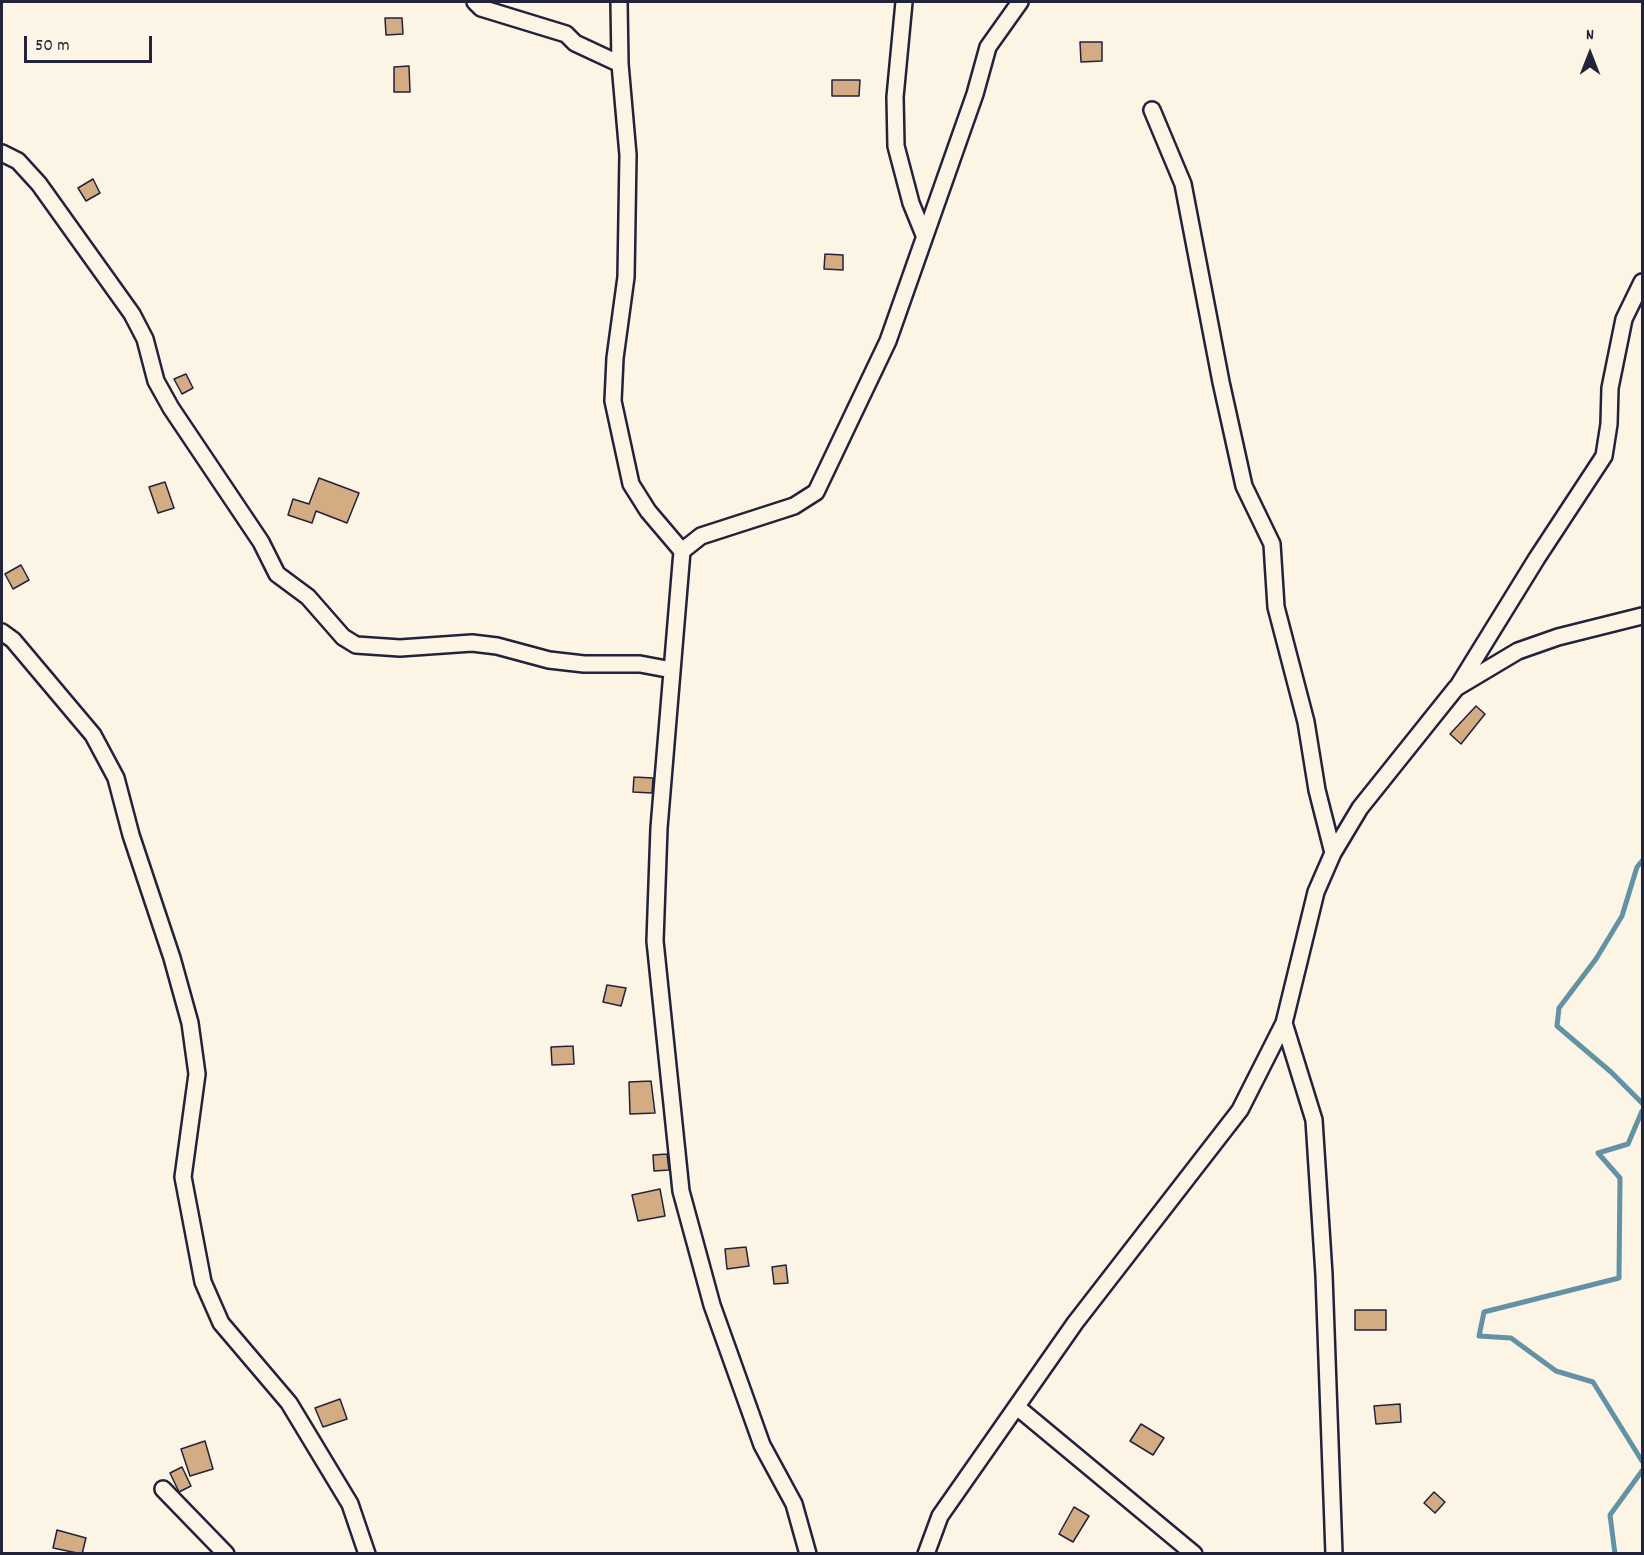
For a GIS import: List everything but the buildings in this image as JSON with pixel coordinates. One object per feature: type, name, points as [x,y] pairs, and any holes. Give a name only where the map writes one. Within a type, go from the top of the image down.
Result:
[{"type":"street","points":[[475,2],[481,8],[566,34],[574,43],[620,64]]},
{"type":"street","points":[[619,2],[620,64],[628,155],[626,277],[615,358],[613,400],[631,484],[648,511],[682,551],[659,828],[656,941],[681,1191],[712,1305],[762,1445],[794,1504],[808,1554]]},
{"type":"street","points":[[904,2],[895,97],[896,146],[911,203],[924,235]]},
{"type":"street","points":[[682,551],[701,536],[794,506],[816,492],[888,341],[975,94],[988,47],[1020,2]]},
{"type":"street","points":[[1152,110],[1183,184],[1221,382],[1244,486],[1272,544],[1276,607],[1306,722],[1317,790],[1333,853]]},
{"type":"street","points":[[2,153],[18,161],[39,184],[132,314],[145,339],[156,381],[166,399],[261,542],[277,574],[308,597],[343,638],[356,645],[400,648],[472,643],[497,646],[549,660],[584,664],[640,664],[672,669]]},
{"type":"street","points":[[926,1554],[940,1516],[1075,1323],[1240,1110],[1284,1023],[1316,892],[1333,853],[1360,808],[1456,688],[1604,456],[1609,424],[1610,388],[1624,319],[1642,282]]},
{"type":"street","points":[[1456,688],[1518,651],[1558,637],[1642,615]]},
{"type":"street","points":[[2,632],[13,640],[93,735],[116,778],[131,835],[172,958],[190,1023],[197,1074],[183,1177],[203,1282],[221,1323],[288,1403],[338,1484],[350,1504],[367,1554]]},
{"type":"street","points":[[1284,1023],[1314,1120],[1324,1275],[1334,1554]]},
{"type":"street","points":[[1017,1407],[1194,1554]]},
{"type":"street","points":[[163,1489],[226,1554]]},
{"type":"waterway","points":[[1642,861],[1637,867],[1622,916],[1596,959],[1559,1008],[1557,1026],[1611,1072],[1642,1103]]},
{"type":"waterway","points":[[1642,1111],[1628,1144],[1598,1153],[1620,1178],[1619,1278],[1484,1312],[1479,1336],[1511,1338],[1556,1371],[1593,1382],[1642,1461]]},
{"type":"waterway","points":[[1615,1554],[1610,1515],[1642,1471]]}]
